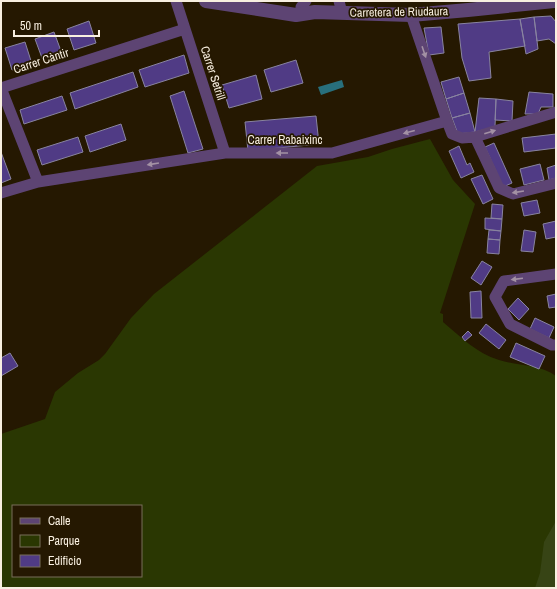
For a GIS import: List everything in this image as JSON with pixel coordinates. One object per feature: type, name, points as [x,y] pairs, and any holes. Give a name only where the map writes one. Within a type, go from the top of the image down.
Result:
[{"type":"street","name":"Carrer Setrill","points":[[176,1],[225,153]]},
{"type":"street","name":"Carretera de Riudaura","points":[[206,1],[296,15],[308,6]]},
{"type":"street","name":"Carretera de Riudaura","points":[[261,1],[308,6],[340,7],[411,15],[467,6],[555,2]]},
{"type":"street","points":[[411,15],[452,134],[462,138],[475,136],[556,112]]},
{"type":"street","name":"Carrer Càntir","points":[[38,182],[1,88],[185,29]]},
{"type":"street","name":"Carrer Rabaixinc","points":[[1,193],[38,182],[225,153],[332,153],[447,121]]},
{"type":"street","points":[[475,136],[499,188],[513,194],[556,182]]},
{"type":"street","points":[[556,274],[504,281],[495,297],[510,324],[552,345],[556,345]]},
{"type":"green space","points":[[430,139],[453,180],[475,204],[440,313],[443,314],[443,322],[469,344],[491,357],[506,362],[543,369],[556,376],[556,588],[1,588],[1,434],[45,419],[55,392],[78,373],[99,360],[131,318],[154,294],[317,166],[368,157]]},
{"type":"green space","points":[[556,521],[556,588],[535,588],[540,573],[544,542]]},
{"type":"water","points":[[342,80],[344,87],[321,95],[318,87]]},
{"type":"building","points":[[551,16],[556,22],[556,44],[549,39],[537,41],[534,17]]},
{"type":"building","points":[[534,17],[538,49],[526,54],[520,19]]},
{"type":"building","points":[[520,19],[525,46],[489,52],[491,78],[469,81],[462,58],[458,24]]},
{"type":"building","points":[[89,21],[96,43],[74,50],[67,29]]},
{"type":"building","points":[[441,27],[444,53],[429,55],[424,28]]},
{"type":"building","points":[[54,32],[61,51],[42,58],[35,39]]},
{"type":"building","points":[[25,42],[32,64],[12,70],[5,48]]},
{"type":"building","points":[[184,55],[189,73],[145,87],[139,70]]},
{"type":"building","points":[[296,60],[303,83],[271,92],[264,70]]},
{"type":"building","points":[[133,72],[138,87],[75,109],[70,93]]},
{"type":"building","points":[[256,75],[262,99],[229,108],[222,85]]},
{"type":"building","points":[[459,77],[464,93],[446,99],[441,82]]},
{"type":"building","points":[[184,91],[203,149],[188,153],[170,96]]},
{"type":"building","points":[[529,92],[553,94],[553,107],[541,107],[538,114],[525,114]]},
{"type":"building","points":[[464,93],[470,113],[452,118],[446,99]]},
{"type":"building","points":[[62,96],[67,110],[24,124],[20,110]]},
{"type":"building","points":[[479,98],[496,99],[495,127],[475,132]]},
{"type":"building","points":[[496,99],[513,101],[512,121],[495,120]]},
{"type":"building","points":[[470,113],[475,132],[458,134],[452,118]]},
{"type":"building","points":[[316,116],[319,144],[248,151],[245,122]]},
{"type":"building","points":[[121,124],[126,140],[90,152],[85,136]]},
{"type":"building","points":[[556,134],[556,148],[524,152],[522,138]]},
{"type":"building","points":[[78,137],[83,152],[42,165],[37,150]]},
{"type":"building","points":[[494,143],[512,183],[503,187],[485,147]]},
{"type":"building","points":[[459,146],[467,165],[470,163],[474,172],[461,178],[449,151]]},
{"type":"building","points":[[1,152],[11,179],[1,183]]},
{"type":"building","points":[[540,164],[544,180],[524,185],[520,169]]},
{"type":"building","points":[[556,165],[556,178],[549,180],[547,168]]},
{"type":"building","points":[[482,175],[493,199],[483,204],[471,179]]},
{"type":"building","points":[[537,200],[540,213],[524,216],[521,203]]},
{"type":"building","points":[[492,204],[503,205],[502,219],[491,218]]},
{"type":"building","points":[[485,218],[502,219],[501,231],[485,229]]},
{"type":"building","points":[[556,221],[556,237],[546,239],[543,224]]},
{"type":"building","points":[[489,230],[501,231],[500,240],[488,239]]},
{"type":"building","points":[[524,230],[536,232],[533,252],[521,251]]},
{"type":"building","points":[[488,239],[500,240],[499,254],[487,253]]},
{"type":"building","points":[[482,261],[492,267],[481,285],[471,278]]},
{"type":"building","points":[[481,291],[482,318],[471,318],[470,292]]},
{"type":"building","points":[[556,294],[556,307],[549,308],[547,296]]},
{"type":"building","points":[[518,298],[529,309],[519,320],[508,309]]},
{"type":"building","points":[[535,318],[554,327],[549,338],[530,329]]},
{"type":"building","points":[[486,324],[506,340],[499,349],[479,333]]},
{"type":"building","points":[[468,331],[472,335],[465,341],[462,337]]},
{"type":"building","points":[[516,343],[545,356],[539,369],[510,357]]},
{"type":"building","points":[[10,353],[18,366],[1,376],[1,358]]}]
